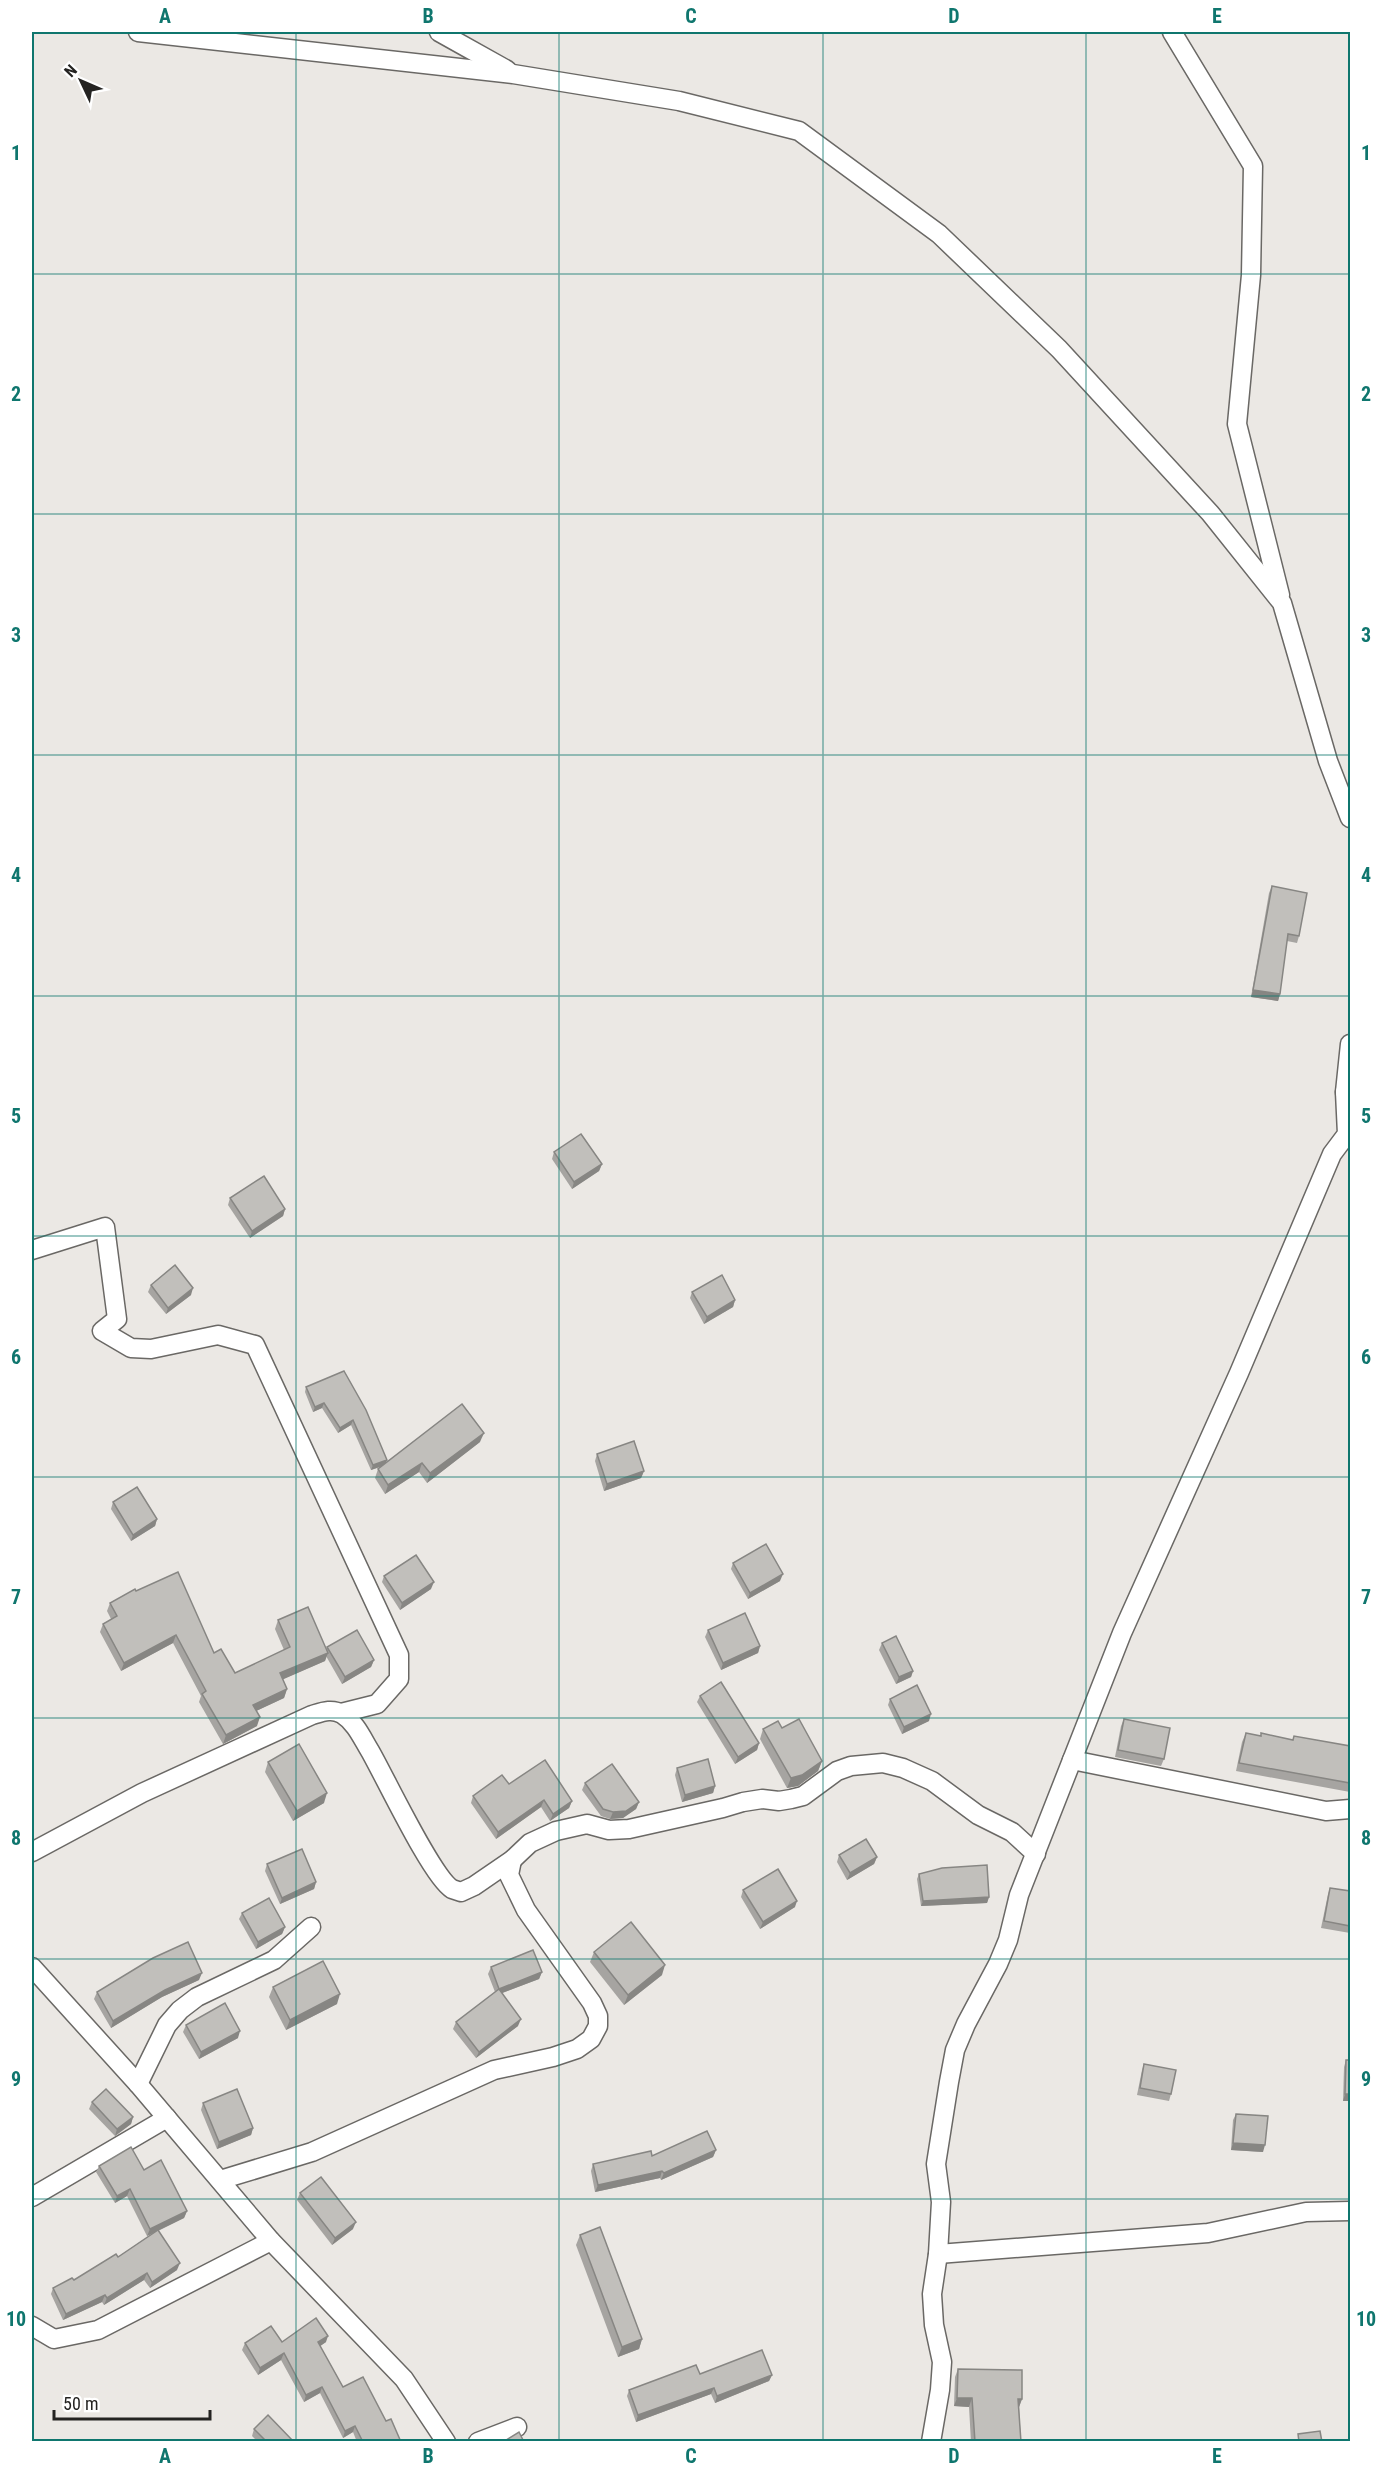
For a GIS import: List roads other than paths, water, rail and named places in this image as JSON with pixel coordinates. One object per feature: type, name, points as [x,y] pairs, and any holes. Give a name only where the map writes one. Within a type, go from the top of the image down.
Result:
[{"type":"street","points":[[138,32],[513,74],[679,101],[799,131],[939,234],[1050,341],[1210,513],[1282,603]]},
{"type":"street","points":[[439,32],[513,74]]},
{"type":"street","points":[[1172,32],[1253,166],[1251,275],[1237,424],[1282,603],[1328,761],[1350,818]]},
{"type":"street","points":[[931,2442],[940,2390],[942,2362],[934,2325],[932,2294],[938,2254],[941,2202],[936,2164],[955,2050],[1008,1940],[1019,1895],[1122,1633],[1239,1373],[1332,1154],[1347,1134],[1350,1044]]},
{"type":"street","points":[[32,1250],[105,1227],[117,1319],[102,1331],[131,1348],[151,1349],[218,1335],[255,1345],[399,1655],[399,1678],[377,1704],[341,1713],[328,1710],[312,1715],[142,1793],[32,1852]]},
{"type":"street","points":[[341,1713],[354,1724],[427,1854],[451,1888],[461,1892],[474,1886],[512,1860],[530,1843],[556,1831],[587,1824],[609,1830],[629,1829],[743,1802],[762,1799],[779,1801],[791,1799],[803,1796],[837,1771],[851,1766],[883,1763],[903,1768],[932,1781],[978,1815],[1012,1832],[1036,1854]]},
{"type":"street","points":[[1072,1760],[1326,1810],[1350,1809]]},
{"type":"street","points":[[220,2180],[312,2152],[494,2070],[553,2057],[577,2049],[591,2039],[598,2026],[595,2009],[526,1910],[509,1875],[512,1860]]},
{"type":"street","points":[[138,2084],[167,2025],[180,2010],[197,1997],[274,1959],[311,1927]]},
{"type":"street","points":[[32,1967],[138,2084],[271,2241],[404,2379],[446,2442]]},
{"type":"street","points":[[32,2197],[166,2118]]},
{"type":"street","points":[[938,2254],[1208,2233],[1306,2212],[1350,2211]]},
{"type":"street","points":[[32,2326],[54,2339],[98,2330],[271,2241]]},
{"type":"street","points":[[478,2442],[517,2427]]}]
